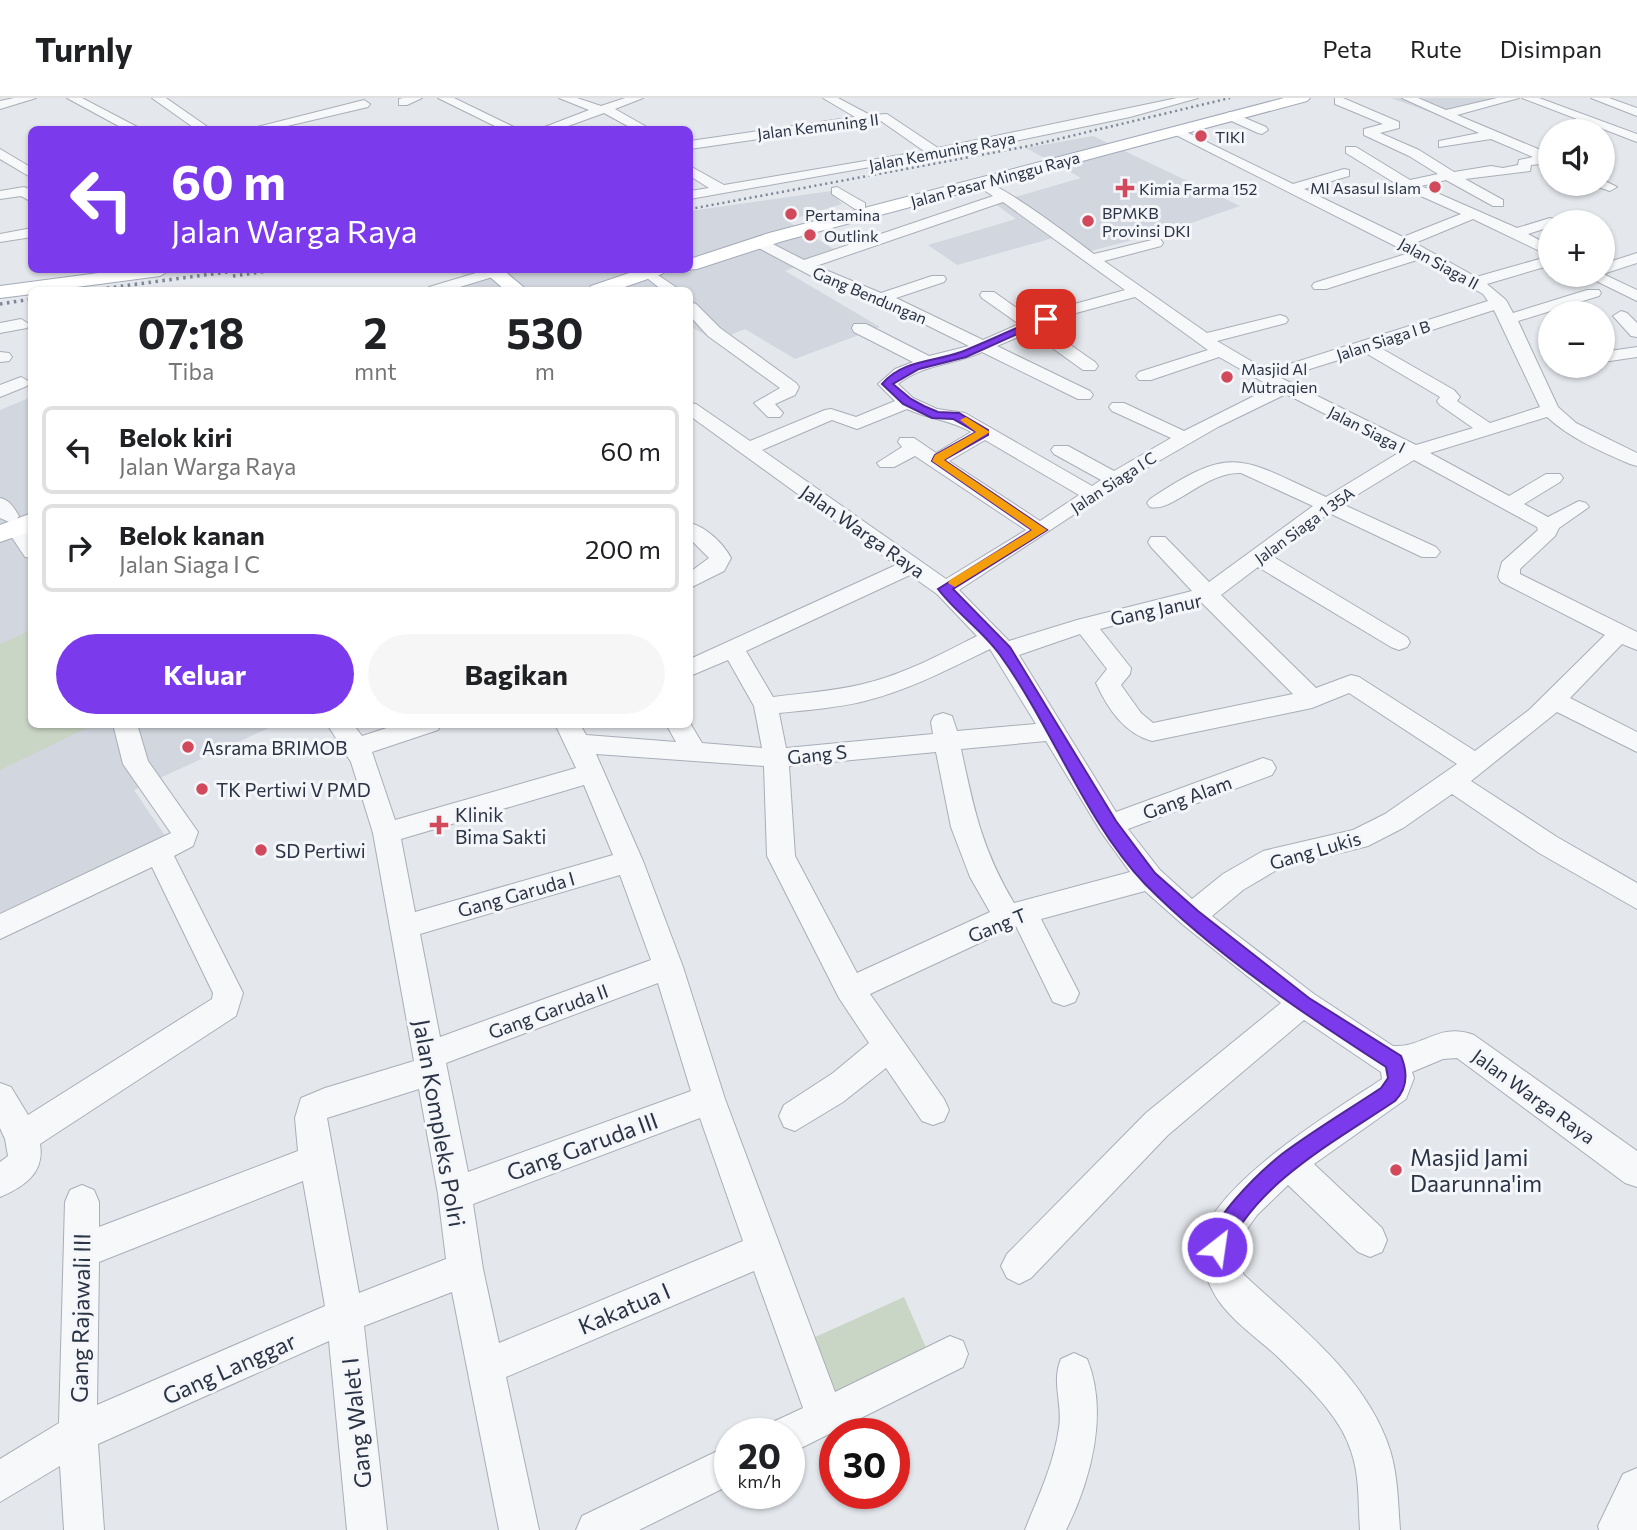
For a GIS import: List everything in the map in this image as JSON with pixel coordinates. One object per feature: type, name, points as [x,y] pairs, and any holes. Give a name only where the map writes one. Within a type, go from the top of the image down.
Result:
[{"type":"main road","name":"Jalan Pasar Minggu Raya","points":[[693,256],[757,234],[860,206],[1277,98]]},
{"type":"main road","name":"Jalan Pasar Minggu Raya","points":[[693,264],[758,242],[994,191],[1178,133],[1237,119],[1302,98]]},
{"type":"main road","points":[[0,286],[94,273]]},
{"type":"main road","points":[[36,287],[138,273]]},
{"type":"main road","points":[[609,287],[655,274]]},
{"type":"main road","points":[[627,287],[655,274]]},
{"type":"main road","points":[[487,276],[511,287]]},
{"type":"main road","points":[[0,292],[28,288]]},
{"type":"street","points":[[0,105],[30,98]]},
{"type":"street","points":[[73,98],[129,126]]},
{"type":"street","points":[[158,98],[200,126]]},
{"type":"street","points":[[322,98],[342,109]]},
{"type":"street","points":[[403,102],[416,98]]},
{"type":"street","points":[[444,98],[505,126]]},
{"type":"street","points":[[565,98],[603,110],[637,126]]},
{"type":"street","points":[[555,126],[637,98]]},
{"type":"street","points":[[829,98],[868,119]]},
{"type":"street","name":"Jalan Kemuning Raya","points":[[693,195],[936,153],[1120,116],[1192,98]]},
{"type":"street","points":[[1408,98],[1538,153]]},
{"type":"street","points":[[1448,113],[1513,98]]},
{"type":"street","points":[[1528,98],[1637,138]]},
{"type":"street","points":[[1597,98],[1637,112]]},
{"type":"street","points":[[1339,101],[1395,124],[1368,132],[1415,153],[1498,203]]},
{"type":"street","points":[[267,126],[365,104]]},
{"type":"street","name":"Jalan Kemuning II","points":[[697,140],[886,118],[936,153]]},
{"type":"street","points":[[296,119],[303,126]]},
{"type":"street","points":[[1237,119],[1262,130]]},
{"type":"street","name":"Jalan Siaga II","points":[[1178,133],[1423,253],[1489,291],[1510,319],[1550,410],[1580,433],[1637,460]]},
{"type":"street","points":[[1444,144],[1495,134]]},
{"type":"street","points":[[1351,150],[1408,185],[1516,233],[1538,251]]},
{"type":"street","points":[[0,153],[28,172]]},
{"type":"street","points":[[1408,185],[1491,170],[1503,172],[1525,168],[1524,163],[1538,160]]},
{"type":"street","points":[[693,172],[722,190]]},
{"type":"street","points":[[1293,188],[1345,173]]},
{"type":"street","points":[[0,184],[28,176]]},
{"type":"street","points":[[0,195],[24,191],[28,194]]},
{"type":"street","points":[[837,191],[860,206]]},
{"type":"street","points":[[798,264],[994,191]]},
{"type":"street","name":"Jalan Siaga I","points":[[994,191],[1221,351],[1266,377],[1414,452],[1547,526]]},
{"type":"street","points":[[1403,243],[1471,215]]},
{"type":"street","points":[[1516,233],[1538,226]]},
{"type":"street","points":[[0,238],[28,233]]},
{"type":"street","name":"Gang Bendungan","points":[[758,242],[798,264],[882,298],[1084,395]]},
{"type":"street","points":[[1092,259],[1156,243]]},
{"type":"street","points":[[1320,286],[1423,253]]},
{"type":"street","points":[[1615,266],[1637,258]]},
{"type":"street","points":[[1476,282],[1538,261]]},
{"type":"street","points":[[655,274],[669,287]]},
{"type":"street","points":[[446,287],[487,276]]},
{"type":"street","points":[[882,298],[938,279]]},
{"type":"street","points":[[1615,286],[1637,296]]},
{"type":"street","points":[[1092,494],[955,415],[936,416],[907,402],[887,385],[896,376],[927,362],[956,357],[1084,305],[1139,291]]},
{"type":"street","points":[[1510,319],[1593,293]]},
{"type":"street","points":[[988,295],[1090,366]]},
{"type":"street","name":"Jalan Siaga I B","points":[[1266,377],[1500,303]]},
{"type":"street","points":[[694,312],[722,338],[790,387],[789,391],[764,403],[774,413]]},
{"type":"street","points":[[1620,316],[1637,332]]},
{"type":"street","points":[[1203,339],[1280,320]]},
{"type":"street","points":[[0,328],[21,324]]},
{"type":"street","points":[[860,328],[927,362]]},
{"type":"street","points":[[1366,346],[1448,394],[1451,397],[1446,401],[1488,429]]},
{"type":"street","points":[[1145,376],[1221,351]]},
{"type":"street","points":[[1615,355],[1637,352]]},
{"type":"street","points":[[1524,355],[1538,356]]},
{"type":"street","points":[[0,392],[21,382]]},
{"type":"street","name":"Jalan Siaga I C","points":[[945,589],[1041,530],[1114,479],[1185,438],[1287,387]]},
{"type":"street","points":[[748,449],[831,414],[856,423],[907,402]]},
{"type":"street","points":[[1118,407],[1185,438]]},
{"type":"street","name":"Jalan Warga Raya","points":[[693,410],[945,589],[998,644],[1054,730],[1110,825],[1150,877],[1192,916],[1303,1003],[1394,1062],[1446,1042],[1463,1045],[1634,1162]]},
{"type":"street","name":"Jalan Siaga 1 35A","points":[[1158,542],[1208,594],[1327,505],[1414,452],[1550,410]]},
{"type":"street","points":[[938,460],[984,432]]},
{"type":"street","points":[[887,463],[911,444],[1041,530]]},
{"type":"street","points":[[1061,450],[1114,479]]},
{"type":"street","points":[[1157,503],[1213,468],[1231,465],[1245,467],[1429,552]]},
{"type":"street","points":[[1508,505],[1553,478]]},
{"type":"street","points":[[1579,507],[1547,526],[1548,532],[1510,567],[1509,577],[1628,638]]},
{"type":"street","points":[[693,531],[716,550],[720,558],[716,566],[693,579]]},
{"type":"street","points":[[1259,558],[1399,642]]},
{"type":"street","points":[[693,667],[911,566]]},
{"type":"street","name":"Gang Janur","points":[[766,706],[862,693],[913,677],[998,644],[1208,596],[1312,699]]},
{"type":"street","points":[[1086,625],[1119,668],[1118,674],[1108,682],[1109,686],[1136,725],[1146,730],[1152,732],[1228,718],[1312,699],[1348,684],[1357,685],[1476,764]]},
{"type":"street","name":"Gang Lukis","points":[[1192,916],[1233,882],[1273,859],[1359,839],[1394,821],[1476,764],[1628,638]]},
{"type":"street","points":[[733,649],[766,706],[776,758],[781,856],[850,989],[933,1110]]},
{"type":"street","points":[[1555,701],[1637,743]]},
{"type":"street","points":[[0,927],[179,843],[185,832],[136,764],[125,728]]},
{"type":"street","points":[[348,736],[402,728]]},
{"type":"street","points":[[680,728],[694,750]]},
{"type":"street","name":"Gang S","points":[[573,734],[776,758],[945,732],[1054,730]]},
{"type":"street","points":[[945,732],[964,827],[984,877],[1015,915],[1065,993]]},
{"type":"street","points":[[573,734],[629,860],[668,967],[709,1099],[825,1417]]},
{"type":"street","name":"Jalan Kompleks Polri","points":[[348,736],[386,833],[455,1194],[465,1269],[519,1530]]},
{"type":"street","name":"Gang Alam","points":[[1110,825],[1263,768]]},
{"type":"street","points":[[386,833],[591,773]]},
{"type":"street","points":[[1450,780],[1548,845],[1637,897]]},
{"type":"street","points":[[22,1137],[225,1007],[228,993],[186,904],[158,853]]},
{"type":"street","name":"Gang Garuda I","points":[[403,927],[629,860]]},
{"type":"street","name":"Gang T","points":[[850,989],[1015,915],[1150,877]]},
{"type":"street","name":"Gang Garuda II","points":[[316,1160],[312,1110],[668,967]]},
{"type":"street","points":[[1019,1266],[1157,1124],[1303,1003]]},
{"type":"street","points":[[795,1116],[839,1087],[888,1045]]},
{"type":"street","points":[[1380,1530],[1376,1477],[1367,1442],[1356,1420],[1338,1395],[1231,1288],[1219,1258],[1220,1237],[1245,1203],[1288,1162],[1395,1088],[1398,1078],[1394,1062]]},
{"type":"street","points":[[0,1098],[22,1137],[23,1163],[0,1180]]},
{"type":"street","name":"Gang Garuda III","points":[[455,1194],[709,1099]]},
{"type":"street","points":[[82,1251],[316,1160],[345,1316]]},
{"type":"street","points":[[1288,1162],[1370,1240]]},
{"type":"street","name":"Gang Rajawali III","points":[[78,1433],[82,1202]]},
{"type":"street","name":"Kakatua I","points":[[485,1367],[763,1250]]},
{"type":"street","name":"Gang Langgar","points":[[0,1482],[78,1433],[345,1316],[465,1269]]},
{"type":"street","name":"Gang Walet I","points":[[345,1316],[366,1529]]},
{"type":"street","points":[[805,1426],[950,1354]]},
{"type":"street","points":[[1045,1530],[1059,1502],[1079,1426],[1074,1372]]},
{"type":"street","points":[[78,1433],[84,1530]]},
{"type":"street","points":[[596,1530],[714,1472]]},
{"type":"street","points":[[1618,1526],[1637,1488]]},
{"type":"shaded area","points":[[1391,98],[1501,98],[1508,102],[1438,115]]},
{"type":"shaded area","points":[[1093,136],[1240,206],[1171,230],[1079,254],[1053,238],[957,265],[928,245],[1016,219],[994,203],[1081,178],[1026,148]]},
{"type":"shaded area","points":[[831,191],[842,204],[787,221],[837,251],[785,271],[880,327],[795,359],[745,329],[716,341],[693,328],[693,287],[438,287],[467,278],[461,273],[693,273],[693,211]]},
{"type":"shaded area","points":[[28,398],[28,728],[268,728],[134,790],[170,843],[0,936],[0,410]]},
{"type":"green space","points":[[28,631],[28,728],[87,728],[0,770],[0,644]]},
{"type":"green space","points":[[904,1297],[928,1352],[836,1396],[813,1338]]},
{"type":"railway","points":[[693,208],[1029,146],[1230,98]]},
{"type":"railway","points":[[115,287],[220,273]]},
{"type":"railway","points":[[233,276],[254,273]]},
{"type":"railway","points":[[0,304],[28,300]]},
{"type":"slow traffic","points":[[955,583],[1041,530],[938,461],[940,457],[984,432],[966,420]]},
{"type":"place","name":"TIKI","points":[[1201,136]]},
{"type":"place","name":"MI Asasul Islam","points":[[1435,187]]},
{"type":"place","name":"Kimia Farma 152","points":[[1125,188]]},
{"type":"place","name":"Pertamina","points":[[791,214]]},
{"type":"place","name":"BPMKB Provinsi DKI","points":[[1088,221]]},
{"type":"place","name":"Outlink","points":[[810,235]]},
{"type":"place","name":"Masjid Al Mutraqien","points":[[1227,377]]},
{"type":"place","name":"Asrama BRIMOB","points":[[188,747]]},
{"type":"place","name":"TK Pertiwi V PMD","points":[[202,789]]},
{"type":"place","name":"Klinik Bima Sakti","points":[[439,825]]},
{"type":"place","name":"SD Pertiwi","points":[[261,850]]},
{"type":"place","name":"Masjid Jami Daarunna'im","points":[[1396,1170]]},
{"type":"route","points":[[1046,319],[962,355],[915,366],[887,384],[907,402],[936,416],[955,415],[984,432],[940,457],[938,461],[1041,530],[945,589],[1005,651],[1110,825],[1150,877],[1192,916],[1303,1003],[1387,1060],[1394,1062],[1398,1078],[1395,1088],[1388,1095],[1288,1162],[1245,1203],[1220,1237],[1217,1247]]}]
